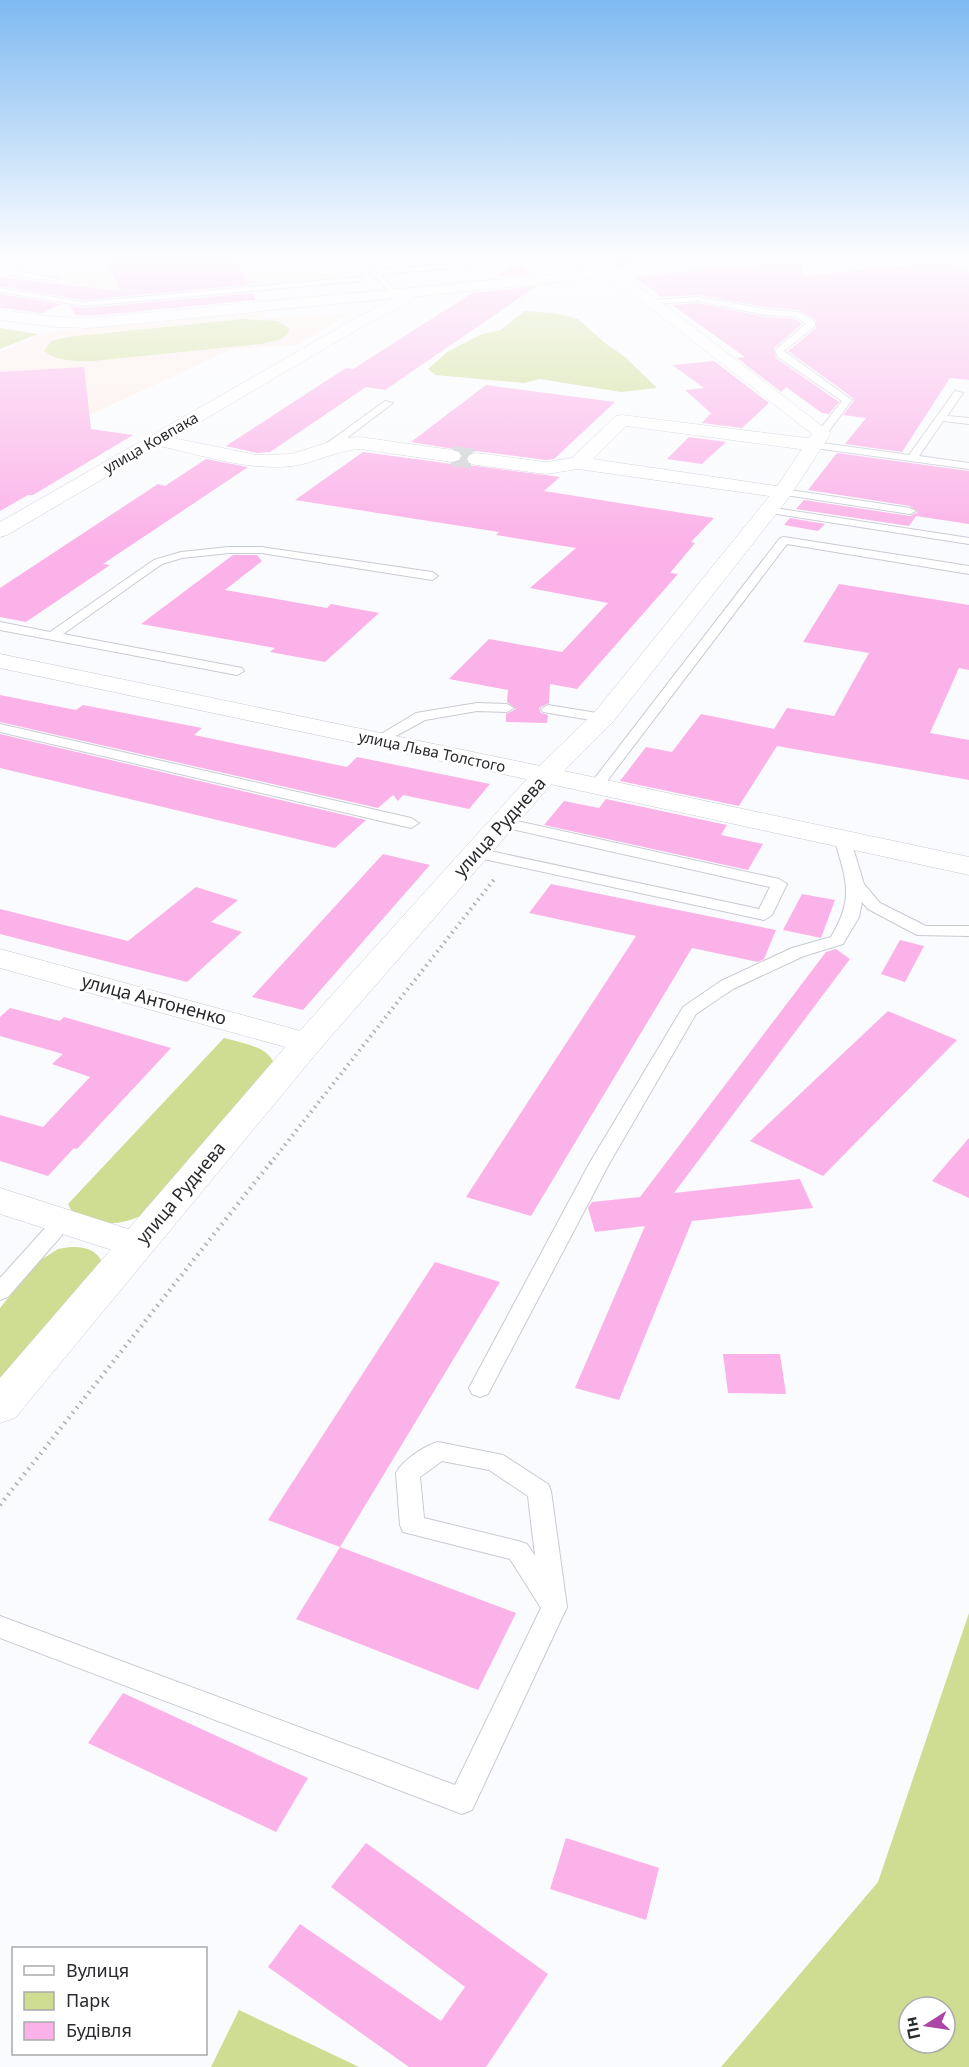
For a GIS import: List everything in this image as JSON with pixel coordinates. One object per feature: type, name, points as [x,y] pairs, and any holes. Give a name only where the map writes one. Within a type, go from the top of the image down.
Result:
[{"type":"main road","name":"улица Ковпака","points":[[0,531],[312,350]]},
{"type":"main road","points":[[711,350],[819,439]]},
{"type":"main road","points":[[578,463],[622,420],[819,439]]},
{"type":"main road","name":"улица Руднева","points":[[0,1407],[307,1042],[545,775],[603,718],[783,492],[819,439]]},
{"type":"main road","points":[[156,440],[265,461],[293,460],[327,448],[360,443],[452,456]]},
{"type":"main road","points":[[476,459],[546,468],[578,463],[783,492]]},
{"type":"main road","name":"улица Льва Толстого","points":[[0,661],[969,866]]},
{"type":"main road","name":"улица Антоненко","points":[[0,958],[307,1042]]},
{"type":"main road","points":[[0,1201],[137,1245]]},
{"type":"lane","points":[[779,350],[781,355],[847,400],[819,439],[912,458],[969,466]]},
{"type":"lane","points":[[912,458],[958,393]]},
{"type":"lane","points":[[327,448],[388,403]]},
{"type":"lane","points":[[941,418],[969,422]]},
{"type":"lane","points":[[783,492],[910,512]]},
{"type":"lane","points":[[768,510],[969,541]]},
{"type":"lane","points":[[596,786],[784,540],[969,570]]},
{"type":"lane","points":[[52,636],[158,562],[181,555],[229,550],[261,550],[432,576]]},
{"type":"lane","points":[[0,627],[237,671]]},
{"type":"lane","points":[[378,740],[421,716],[477,707],[507,708]]},
{"type":"lane","points":[[548,709],[603,718]]},
{"type":"lane","points":[[0,728],[411,823]]},
{"type":"lane","points":[[476,853],[764,915],[779,884],[503,823]]},
{"type":"lane","points":[[842,838],[856,885],[874,906],[923,931],[969,931]]},
{"type":"lane","points":[[480,1388],[599,1164],[689,1011],[727,985],[798,952],[837,940],[850,916],[856,885]]},
{"type":"lane","points":[[0,1292],[62,1222]]},
{"type":"lane","points":[[0,1627],[462,1800],[554,1607],[539,1491],[495,1462],[438,1451],[408,1473],[412,1525],[518,1551],[554,1607]]},
{"type":"shaded area","points":[[229,350],[74,422],[0,431],[0,352]]},
{"type":"green space","points":[[198,350],[93,361],[61,359],[44,351]]},
{"type":"green space","points":[[616,350],[657,388],[621,392],[540,379],[524,383],[435,375],[428,369],[447,352]]},
{"type":"green space","points":[[224,1038],[248,1044],[263,1051],[269,1055],[276,1069],[143,1215],[122,1222],[107,1223],[72,1212],[68,1204]]},
{"type":"green space","points":[[70,1247],[94,1252],[103,1264],[0,1392],[0,1308],[39,1261],[58,1249]]},
{"type":"green space","points":[[969,1613],[969,2067],[721,2067],[878,1882]]},
{"type":"green space","points":[[239,2010],[359,2067],[211,2067]]},
{"type":"building","points":[[382,350],[443,350],[385,390],[366,387],[270,452],[257,453],[226,446],[346,368],[353,369]]},
{"type":"building","points":[[736,350],[774,350],[776,358],[839,402],[829,414],[822,413],[786,387],[781,392],[737,358],[745,357]]},
{"type":"building","points":[[969,350],[969,380],[950,378],[902,452],[845,444],[866,418],[843,415],[854,401],[853,398],[788,351]]},
{"type":"building","points":[[714,361],[769,403],[742,428],[702,423],[710,414],[713,415],[685,390],[704,388],[672,365]]},
{"type":"building","points":[[84,367],[91,429],[133,435],[33,495],[28,495],[0,511],[0,372]]},
{"type":"building","points":[[486,385],[615,402],[554,459],[546,460],[476,451],[467,454],[465,460],[468,465],[560,477],[544,491],[714,518],[691,542],[695,543],[670,573],[678,574],[577,689],[550,684],[549,703],[539,708],[541,713],[548,715],[547,723],[506,722],[506,714],[516,709],[507,702],[508,690],[449,679],[489,639],[562,652],[608,603],[530,588],[576,548],[496,535],[499,532],[295,500],[363,452],[452,464],[460,462],[463,457],[460,450],[411,442]]},
{"type":"building","points":[[689,437],[726,442],[702,464],[667,459]]},
{"type":"building","points":[[837,453],[969,471],[969,524],[916,516],[909,526],[796,509],[804,500],[910,516],[918,512],[910,506],[808,490]]},
{"type":"building","points":[[206,459],[248,467],[103,564],[110,565],[26,622],[0,617],[0,588],[158,484],[165,486]]},
{"type":"building","points":[[790,518],[825,524],[818,531],[784,525]]},
{"type":"building","points":[[233,555],[257,555],[262,561],[225,590],[327,608],[331,604],[379,613],[325,662],[270,652],[275,648],[141,624]]},
{"type":"building","points":[[839,584],[969,605],[969,670],[959,668],[930,733],[969,740],[969,780],[777,746],[739,806],[620,781],[646,747],[672,752],[701,714],[774,729],[787,708],[834,716],[869,653],[803,642]]},
{"type":"building","points":[[0,695],[76,710],[83,705],[202,728],[194,735],[347,767],[357,757],[490,784],[469,809],[403,795],[398,801],[393,795],[378,808],[0,722]]},
{"type":"building","points":[[0,734],[366,820],[335,848],[0,768]]},
{"type":"building","points":[[606,799],[727,825],[721,835],[763,844],[748,870],[544,825],[564,801],[599,808]]},
{"type":"building","points":[[383,854],[430,865],[303,1010],[252,997]]},
{"type":"building","points":[[551,884],[776,930],[764,959],[758,962],[692,948],[531,1216],[466,1197],[636,936],[529,913]]},
{"type":"building","points":[[196,887],[238,900],[211,922],[242,932],[187,982],[0,934],[0,909],[128,941]]},
{"type":"building","points":[[802,894],[835,900],[821,938],[783,930]]},
{"type":"building","points":[[900,940],[924,946],[905,982],[881,974]]},
{"type":"building","points":[[836,949],[850,959],[674,1193],[800,1179],[813,1208],[692,1221],[619,1400],[575,1388],[645,1226],[595,1232],[588,1208],[592,1202],[640,1197],[826,952]]},
{"type":"building","points":[[10,1008],[60,1021],[64,1017],[171,1048],[77,1149],[74,1148],[48,1176],[0,1161],[0,1115],[43,1127],[90,1077],[52,1064],[63,1054],[0,1036],[0,1017]]},
{"type":"building","points":[[888,1011],[957,1040],[823,1176],[750,1141]]},
{"type":"building","points":[[969,1138],[969,1198],[932,1181]]},
{"type":"building","points":[[435,1262],[500,1282],[340,1547],[268,1520]]},
{"type":"building","points":[[723,1354],[780,1354],[786,1394],[728,1393]]},
{"type":"building","points":[[340,1547],[516,1613],[478,1690],[296,1619]]},
{"type":"building","points":[[123,1693],[308,1778],[276,1832],[88,1743]]},
{"type":"building","points":[[566,1838],[659,1868],[646,1920],[550,1889]]},
{"type":"building","points":[[366,1843],[548,1974],[486,2067],[409,2067],[268,1967],[300,1924],[441,2021],[465,1987],[331,1887]]},
{"type":"tunnel","points":[[452,456],[476,459]]}]
